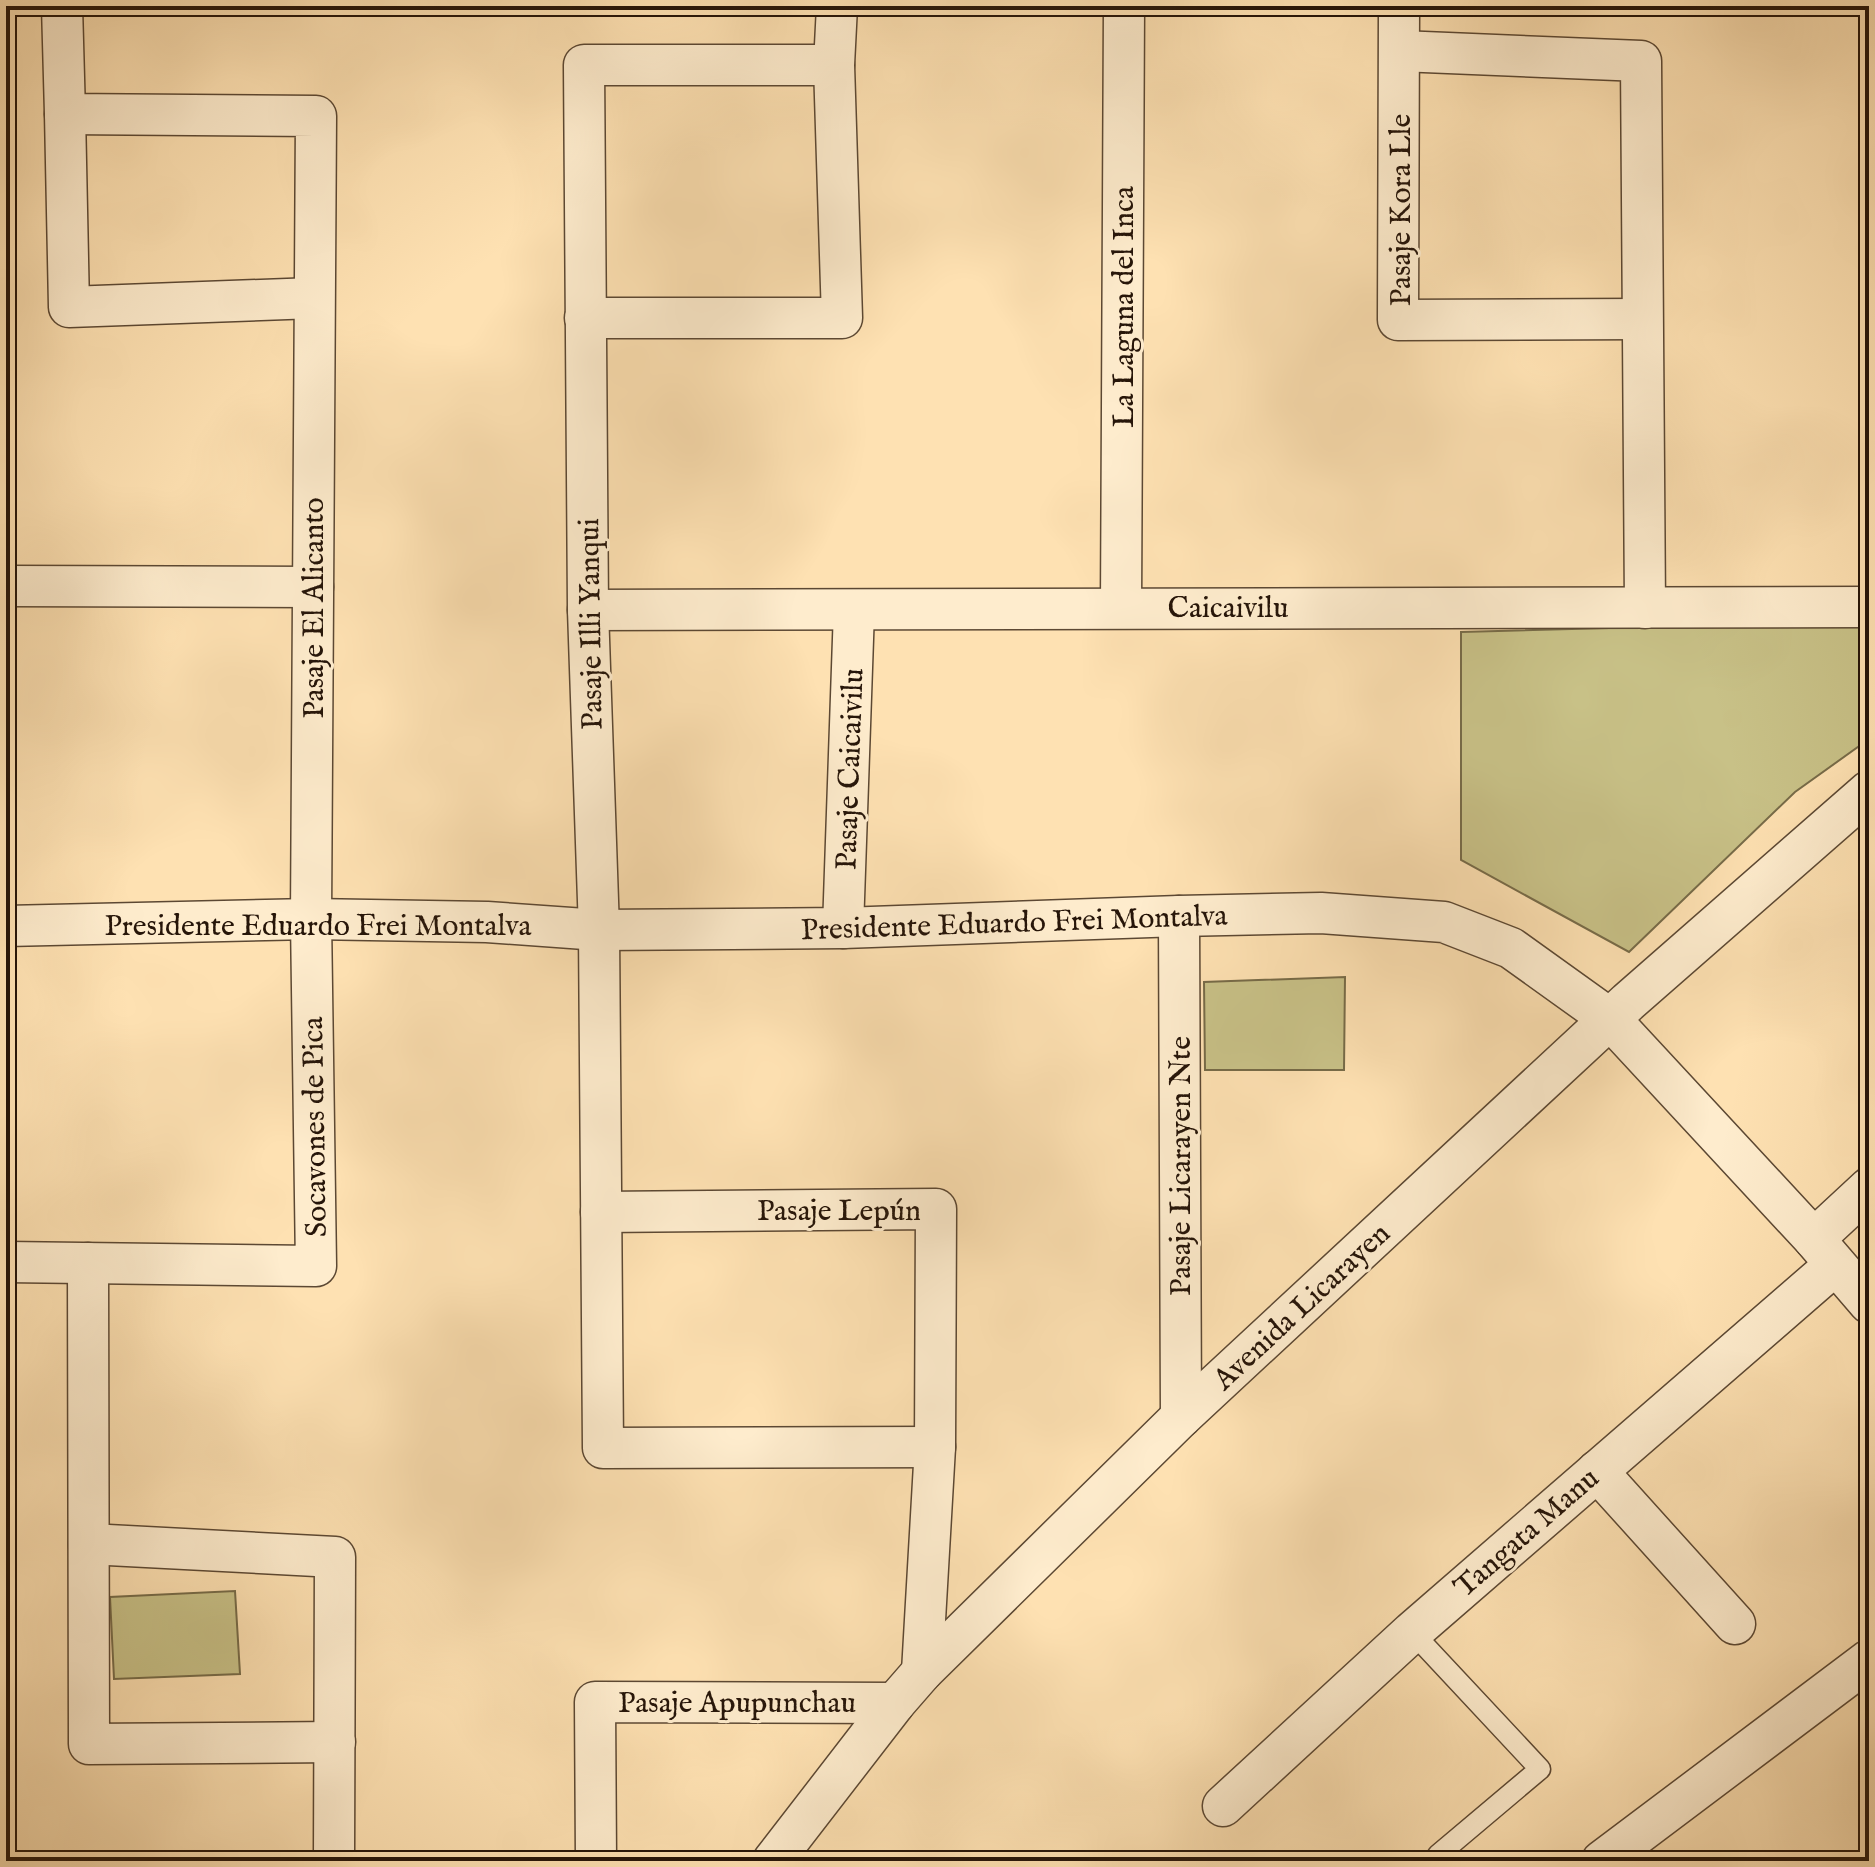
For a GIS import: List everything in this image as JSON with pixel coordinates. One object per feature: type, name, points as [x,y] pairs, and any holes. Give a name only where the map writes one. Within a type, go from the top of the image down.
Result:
[{"type":"street","points":[[62,6],[69,307],[314,298]]},
{"type":"street","points":[[585,318],[842,318],[834,65],[837,6]]},
{"type":"street","name":"La Laguna del Inca","points":[[1121,607],[1124,6]]},
{"type":"street","name":"Pasaje Kora Lle","points":[[1399,6],[1398,320],[1641,319]]},
{"type":"street","points":[[1400,51],[1641,61],[1645,608]]},
{"type":"street","name":"Pasaje Illi Yanqui","points":[[599,930],[588,610],[584,65],[834,65]]},
{"type":"street","name":"Pasaje El Alicanto","points":[[65,114],[316,116],[311,919]]},
{"type":"street","points":[[6,586],[313,587]]},
{"type":"street","name":"Caicaivilu","points":[[588,610],[1869,607]]},
{"type":"street","name":"Pasaje Caicaivilu","points":[[843,928],[854,610]]},
{"type":"street","name":"Avenida Licarayen","points":[[773,1861],[922,1672],[1181,1417],[1610,1019],[1869,791]]},
{"type":"street","name":"Presidente Eduardo Frei Montalva","points":[[6,926],[311,919],[487,922],[599,930],[843,928],[1321,913],[1444,922],[1511,948],[1610,1019],[1869,1303]]},
{"type":"street","name":"Pasaje Licarayen Nte","points":[[1179,916],[1181,1417]]},
{"type":"street","name":"Socavones de Pica","points":[[6,1262],[316,1266],[311,919]]},
{"type":"street","points":[[599,930],[603,1448],[935,1447]]},
{"type":"street","name":"Tangata Manu","points":[[1223,1806],[1412,1632],[1597,1471],[1825,1252],[1869,1188]]},
{"type":"street","name":"Pasaje Lepún","points":[[601,1212],[936,1209],[935,1447],[922,1672]]},
{"type":"street","points":[[88,1263],[89,1744],[335,1742]]},
{"type":"street","points":[[1597,1471],[1735,1624]]},
{"type":"street","points":[[89,1544],[335,1557],[334,1861]]},
{"type":"street","points":[[1602,1861],[1869,1660]]},
{"type":"street","name":"Pasaje Apupunchau","points":[[596,1861],[595,1702],[895,1703]]},
{"type":"lane","points":[[1412,1632],[1540,1769],[1438,1855]]},
{"type":"shaded area","points":[[1869,621],[1869,739],[1795,792],[1629,952],[1461,860],[1461,632]]},
{"type":"shaded area","points":[[1345,977],[1344,1070],[1205,1070],[1204,982]]},
{"type":"shaded area","points":[[235,1591],[240,1674],[114,1679],[110,1597]]}]
